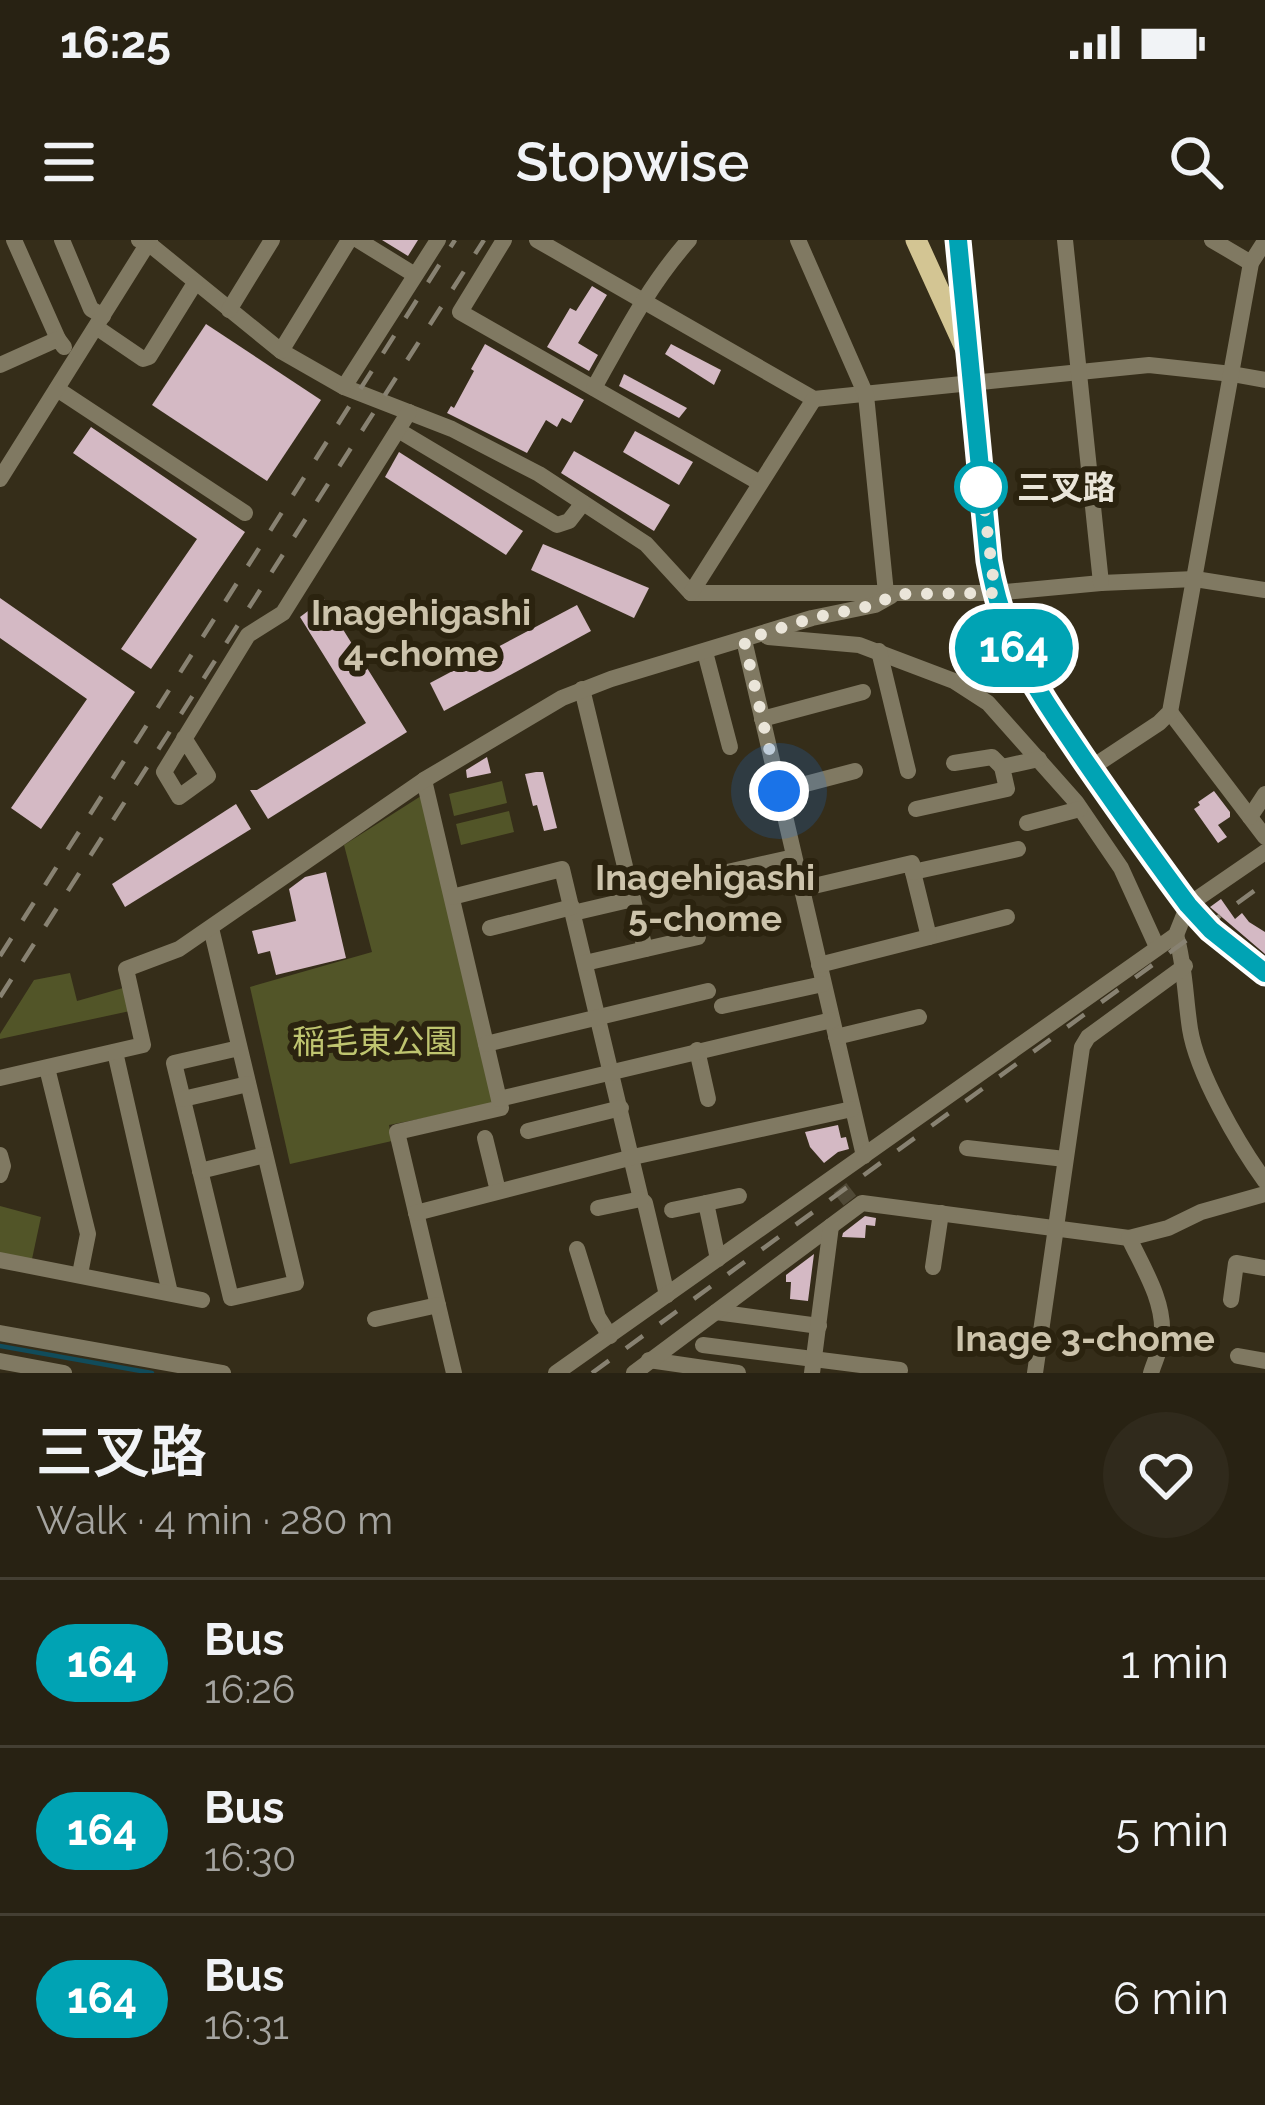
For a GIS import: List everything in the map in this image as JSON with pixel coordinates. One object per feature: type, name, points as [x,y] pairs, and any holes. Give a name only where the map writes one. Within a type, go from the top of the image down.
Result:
[{"type":"main road","points":[[916,240],[967,352],[995,593],[1024,667],[1188,905],[1265,974]]},
{"type":"street","points":[[14,240],[58,339],[75,362]]},
{"type":"street","points":[[62,240],[99,321],[143,359],[149,357],[195,283]]},
{"type":"street","points":[[229,310],[272,240]]},
{"type":"street","points":[[281,351],[354,240],[416,275]]},
{"type":"street","points":[[344,387],[438,240]]},
{"type":"street","points":[[504,240],[460,312],[760,483]]},
{"type":"street","points":[[536,240],[814,399],[1149,365],[1265,380]]},
{"type":"street","points":[[594,388],[642,302],[689,240]]},
{"type":"street","points":[[798,240],[866,395],[891,594]]},
{"type":"street","points":[[958,240],[967,352]]},
{"type":"street","points":[[1065,240],[1101,584]]},
{"type":"street","points":[[1212,240],[1251,263]]},
{"type":"street","points":[[0,479],[145,241],[281,351],[344,387],[452,429],[539,474],[646,544],[691,593],[995,593],[1195,579],[1265,590]]},
{"type":"street","points":[[1090,768],[1170,712],[1251,263],[1265,241]]},
{"type":"street","points":[[0,365],[58,339]]},
{"type":"street","points":[[57,389],[245,513]]},
{"type":"street","points":[[691,593],[814,399]]},
{"type":"street","points":[[184,738],[248,635],[283,613],[409,412]]},
{"type":"street","points":[[398,430],[557,525],[569,521],[583,503]]},
{"type":"street","points":[[0,1078],[143,1045],[126,969],[178,950],[424,780],[562,698],[812,618],[875,605],[891,594]]},
{"type":"street","points":[[750,638],[860,645],[954,681],[988,704],[1080,809],[1120,868],[1157,947]]},
{"type":"street","points":[[750,638],[762,719],[863,1156]]},
{"type":"street","points":[[879,651],[908,771]]},
{"type":"street","points":[[705,652],[730,747]]},
{"type":"street","points":[[582,689],[645,950]]},
{"type":"street","points":[[762,719],[862,692]]},
{"type":"street","points":[[1170,712],[1265,837]]},
{"type":"street","points":[[916,809],[1007,789],[1001,766],[992,757],[954,763]]},
{"type":"street","points":[[1001,766],[1039,759]]},
{"type":"street","points":[[779,791],[855,771]]},
{"type":"street","points":[[424,780],[501,1108],[397,1132],[454,1373]]},
{"type":"street","points":[[1250,817],[1265,794]]},
{"type":"street","points":[[1027,823],[1080,809]]},
{"type":"street","points":[[913,872],[1018,849]]},
{"type":"street","points":[[813,1367],[831,1226],[863,1156],[1176,935],[1188,905],[1265,852]]},
{"type":"street","points":[[688,881],[794,857]]},
{"type":"street","points":[[801,890],[912,863],[929,937]]},
{"type":"street","points":[[452,897],[562,869],[667,1295]]},
{"type":"street","points":[[490,928],[633,899]]},
{"type":"street","points":[[819,965],[1007,917]]},
{"type":"street","points":[[211,928],[296,1283],[231,1298],[174,1063],[239,1048]]},
{"type":"street","points":[[1176,935],[1200,1070],[1265,1181]]},
{"type":"street","points":[[585,963],[698,938]]},
{"type":"street","points":[[1035,1373],[1082,1047],[1088,1037],[1185,966]]},
{"type":"street","points":[[722,1006],[823,984]]},
{"type":"street","points":[[486,1044],[708,991]]},
{"type":"street","points":[[499,1099],[697,1050],[919,1017]]},
{"type":"street","points":[[697,1050],[708,1099]]},
{"type":"street","points":[[115,1052],[170,1293]]},
{"type":"street","points":[[47,1068],[88,1234],[80,1274]]},
{"type":"street","points":[[183,1099],[248,1084]]},
{"type":"street","points":[[528,1131],[621,1108]]},
{"type":"street","points":[[416,1213],[633,1157],[852,1109]]},
{"type":"street","points":[[485,1138],[497,1191]]},
{"type":"street","points":[[968,1148],[1065,1159]]},
{"type":"street","points":[[0,1155],[0,1175]]},
{"type":"street","points":[[200,1171],[265,1155]]},
{"type":"street","points":[[845,1194],[862,1203],[1130,1238],[1265,1194]]},
{"type":"street","points":[[556,1373],[718,1259],[845,1194]]},
{"type":"street","points":[[672,1210],[739,1196]]},
{"type":"street","points":[[598,1208],[641,1199]]},
{"type":"street","points":[[706,1202],[718,1259]]},
{"type":"street","points":[[933,1267],[941,1213]]},
{"type":"street","points":[[642,1368],[831,1226]]},
{"type":"street","points":[[1130,1238],[1161,1314],[1162,1338],[1151,1373]]},
{"type":"street","points":[[577,1249],[598,1317],[610,1336]]},
{"type":"street","points":[[0,1260],[202,1300]]},
{"type":"street","points":[[1231,1300],[1236,1264],[1265,1268]]},
{"type":"street","points":[[375,1319],[438,1305]]},
{"type":"street","points":[[711,1315],[818,1326]]},
{"type":"street","points":[[700,1370],[711,1315]]},
{"type":"street","points":[[0,1333],[223,1373]]},
{"type":"street","points":[[703,1345],[813,1367],[899,1373]]},
{"type":"street","points":[[1238,1356],[1265,1361]]},
{"type":"street","points":[[0,1361],[64,1373]]},
{"type":"street","points":[[642,1368],[739,1373]]},
{"type":"green space","points":[[502,781],[507,803],[454,816],[449,794]]},
{"type":"green space","name":"稲毛東公園","points":[[421,796],[495,1104],[389,1125],[392,1141],[290,1164],[250,987],[372,952],[344,845]]},
{"type":"green space","points":[[509,811],[514,832],[461,845],[456,824]]},
{"type":"green space","points":[[70,973],[77,1001],[123,988],[130,1011],[0,1039],[34,980]]},
{"type":"green space","points":[[0,1206],[41,1217],[32,1259],[0,1253]]},
{"type":"building","points":[[382,240],[418,240],[408,256]]},
{"type":"building","points":[[592,286],[607,295],[578,343],[598,355],[589,371],[547,347],[570,308],[576,311]]},
{"type":"building","points":[[206,324],[321,400],[267,481],[152,405]]},
{"type":"building","points":[[485,344],[584,400],[571,423],[562,418],[557,427],[546,420],[527,453],[447,413],[454,408]]},
{"type":"building","points":[[671,344],[721,370],[714,385],[665,354]]},
{"type":"building","points":[[624,374],[687,408],[679,418],[619,386]]},
{"type":"building","points":[[91,427],[245,532],[151,669],[121,649],[197,539],[73,453]]},
{"type":"building","points":[[635,431],[693,462],[679,485],[623,452]]},
{"type":"building","points":[[574,451],[670,505],[654,531],[561,473]]},
{"type":"building","points":[[399,452],[523,531],[506,555],[385,477]]},
{"type":"building","points":[[543,544],[649,588],[634,618],[531,570]]},
{"type":"building","points":[[0,598],[135,692],[41,829],[11,808],[87,699],[0,638]]},
{"type":"building","points":[[324,599],[407,732],[268,819],[250,790],[366,723],[300,617]]},
{"type":"building","points":[[577,605],[591,631],[444,711],[430,683]]},
{"type":"building","points":[[487,757],[491,773],[467,778],[466,770]]},
{"type":"building","points":[[543,772],[557,828],[544,831],[525,774]]},
{"type":"building","points":[[1214,791],[1230,812],[1218,825],[1227,837],[1218,843],[1194,809]]},
{"type":"building","points":[[236,804],[251,829],[125,907],[112,884]]},
{"type":"building","points":[[326,872],[346,958],[276,975],[270,951],[258,954],[252,931],[296,921],[289,889],[305,877]]},
{"type":"building","points":[[1221,899],[1235,919],[1242,913],[1265,932],[1265,954],[1210,907]]},
{"type":"building","points":[[838,1125],[849,1149],[824,1163],[805,1132]]},
{"type":"building","points":[[865,1216],[876,1218],[875,1226],[866,1225],[865,1238],[842,1237],[843,1233]]},
{"type":"building","points":[[814,1254],[808,1301],[790,1299],[791,1282],[786,1282],[786,1275]]},
{"type":"waterway","points":[[0,1346],[152,1373]]},
{"type":"tunnel","points":[[840,1188],[851,1202]]},
{"type":"railway","points":[[0,956],[455,240]]},
{"type":"railway","points":[[0,997],[484,240]]},
{"type":"railway","points":[[592,1373],[1265,883]]},
{"type":"bus line","name":"164","points":[[958,240],[989,561],[1001,617],[1036,688],[1160,868],[1211,930],[1265,973]]},
{"type":"place","name":"三叉路","points":[[981,487]]},
{"type":"district","name":"Inagehigashi 4-chome","points":[[421,632]]},
{"type":"district","name":"Inagehigashi 5-chome","points":[[705,898]]},
{"type":"district","name":"Inage 3-chome","points":[[1085,1338]]},
{"type":"route","points":[[779,791],[744,640],[812,618],[875,605],[895,594],[995,593],[980,472],[981,487]]}]
